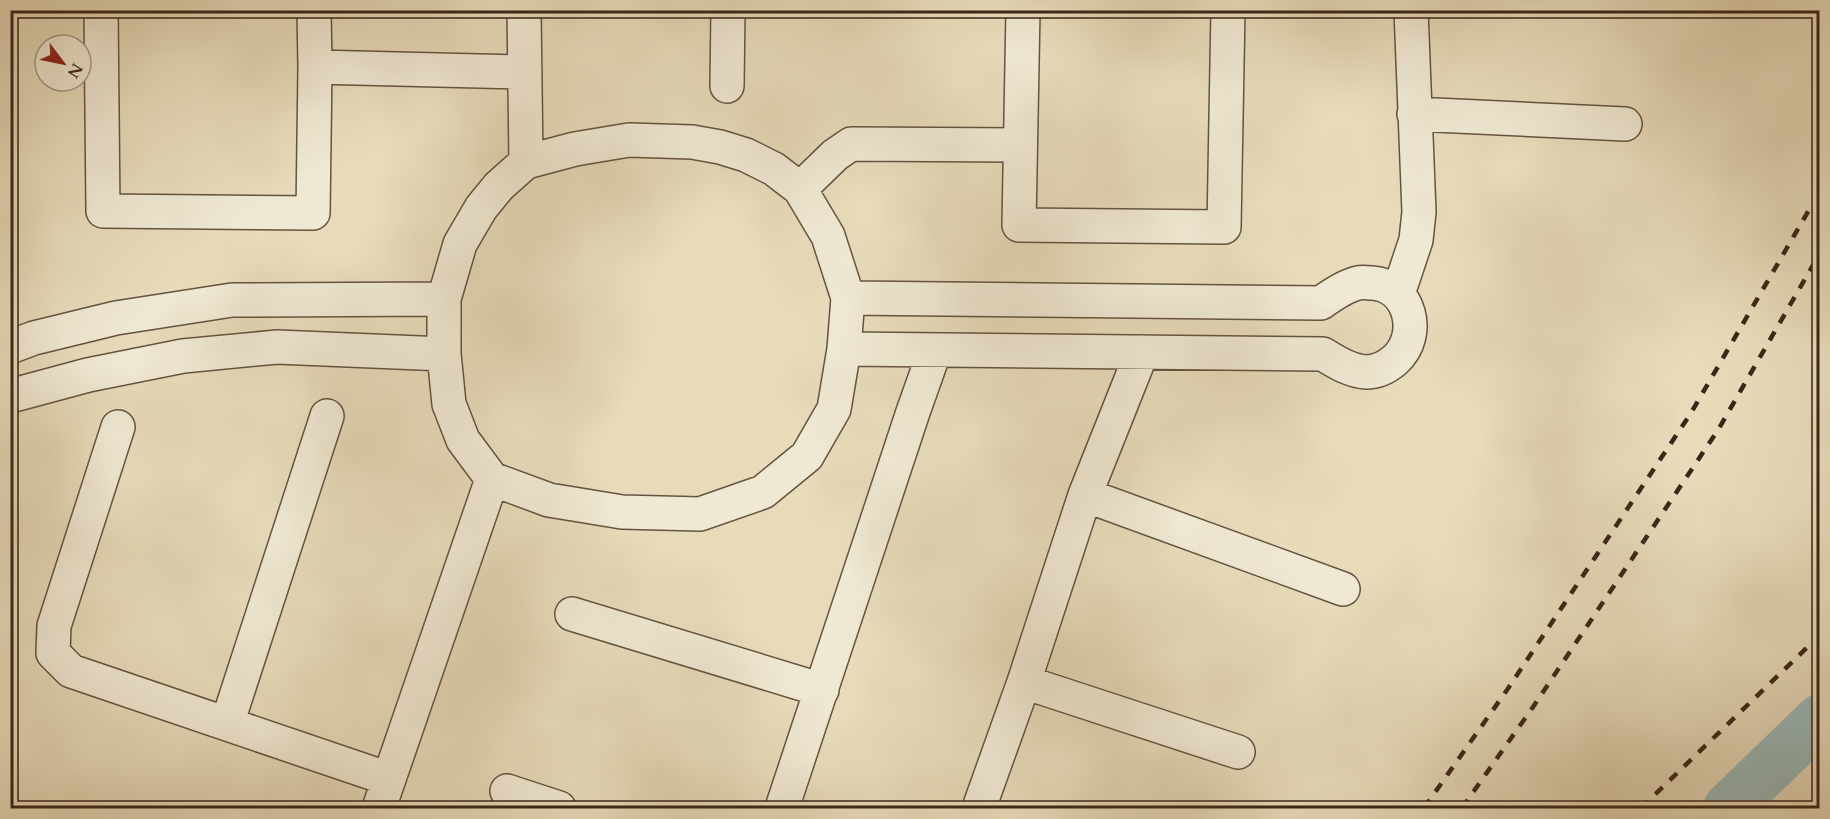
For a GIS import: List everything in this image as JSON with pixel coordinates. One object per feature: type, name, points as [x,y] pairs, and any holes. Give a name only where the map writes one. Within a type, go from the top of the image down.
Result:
[{"type":"street","points":[[101,10],[103,211],[313,213],[314,10]]},
{"type":"street","points":[[524,10],[526,162]]},
{"type":"street","points":[[727,86],[728,10]]},
{"type":"street","points":[[1023,10],[1019,225],[1224,227],[1228,10]]},
{"type":"street","points":[[1398,294],[1416,240],[1419,212],[1411,10]]},
{"type":"street","points":[[315,68],[525,72]]},
{"type":"street","points":[[1414,114],[1625,124]]},
{"type":"street","points":[[629,140],[692,142],[720,147],[746,155],[774,170],[800,189],[828,236],[848,298],[844,349],[834,409],[807,456],[763,492],[700,514],[622,512],[549,500],[492,479],[463,440],[449,404],[444,354],[444,299],[460,244],[481,208],[499,186],[526,162],[575,149],[629,140]]},
{"type":"street","points":[[800,189],[835,155],[851,144],[1020,145]]},
{"type":"street","points":[[844,349],[1323,354],[1346,367],[1366,372],[1387,367],[1403,353],[1411,334],[1409,313],[1398,294],[1380,284],[1359,282],[1321,303],[848,298]]},
{"type":"street","points":[[10,347],[34,338],[116,318],[232,300],[444,299]]},
{"type":"street","points":[[1321,303],[1323,354]]},
{"type":"street","points":[[10,396],[88,375],[183,356],[277,347],[444,354]]},
{"type":"street","points":[[782,808],[935,350]]},
{"type":"street","points":[[979,808],[1024,682],[1085,495],[1142,352]]},
{"type":"street","points":[[227,723],[327,416]]},
{"type":"street","points":[[118,427],[54,626],[53,653],[71,671],[227,723],[384,794],[492,479]]},
{"type":"street","points":[[1085,495],[1343,589]]},
{"type":"street","points":[[572,614],[822,690]]},
{"type":"street","points":[[1024,682],[1238,752]]},
{"type":"street","points":[[507,791],[559,808]]},
{"type":"waterway","points":[[1728,808],[1820,719]]},
{"type":"railway","points":[[1424,808],[1507,690],[1691,413],[1820,191]]},
{"type":"railway","points":[[1462,808],[1533,707],[1718,430],[1820,253]]},
{"type":"railway","points":[[1641,808],[1820,635]]}]
